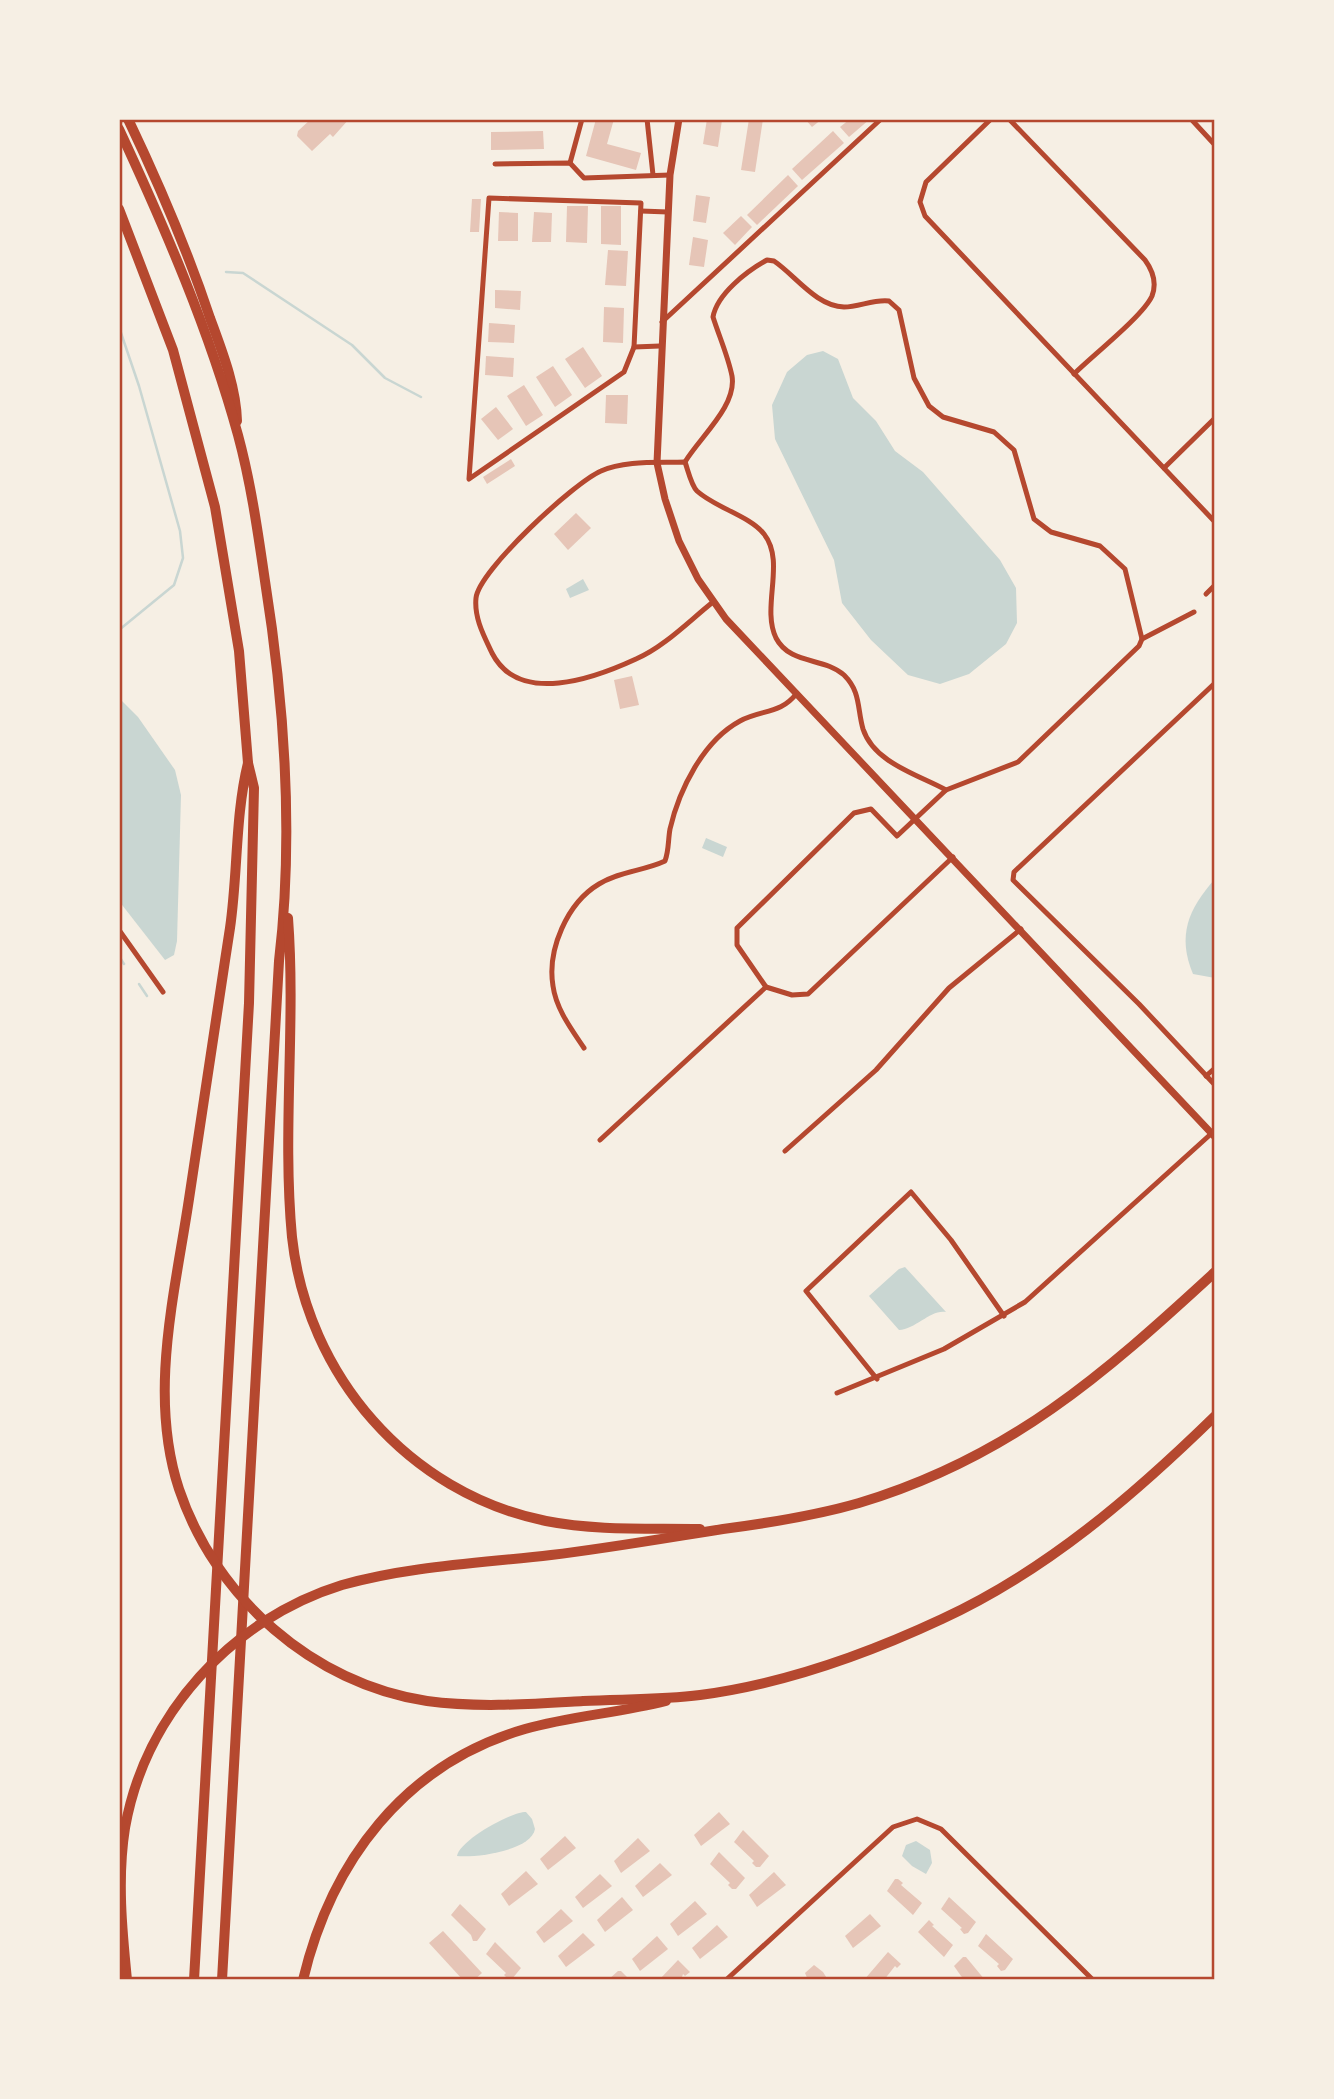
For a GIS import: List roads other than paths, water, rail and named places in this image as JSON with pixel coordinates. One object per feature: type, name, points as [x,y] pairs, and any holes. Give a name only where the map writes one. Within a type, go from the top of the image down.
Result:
[{"type":"highway","points":[[128,119],[186,247],[223,355],[236,405],[238,436]]},
{"type":"highway","points":[[119,129],[161,220],[191,298],[238,436],[257,524],[281,680],[287,895],[292,963],[288,1070],[292,1237],[309,1314],[344,1384],[384,1433],[420,1464],[458,1489],[502,1509],[547,1521],[594,1527],[721,1530]]},
{"type":"highway","points":[[119,209],[173,350],[215,507],[239,651],[248,763],[254,788],[254,901],[194,1980]]},
{"type":"highway","points":[[248,763],[242,788],[231,918],[167,1350],[165,1414],[179,1489],[199,1535],[224,1576],[256,1612],[296,1648],[355,1680],[393,1693],[431,1701],[503,1704],[687,1696]]},
{"type":"highway","points":[[222,1980],[278,975],[287,895]]},
{"type":"highway","points":[[127,1980],[121,1876],[125,1828],[135,1788],[150,1750],[178,1701],[204,1670],[244,1636],[296,1603],[358,1581],[644,1544],[783,1521],[844,1507],[912,1484],[977,1455],[1038,1420],[1095,1380],[1215,1272]]},
{"type":"highway","points":[[303,1980],[319,1922],[347,1865],[384,1816],[431,1776],[484,1745],[526,1729],[768,1682],[842,1661],[968,1606],[1026,1574],[1072,1543],[1174,1457],[1215,1416]]},
{"type":"street","points":[[570,163],[582,119]]},
{"type":"street","points":[[648,119],[653,176]]},
{"type":"street","points":[[679,119],[667,212],[657,463],[679,541],[713,602],[1213,1135],[1054,1278],[1003,1316],[944,1349],[838,1393]]},
{"type":"street","points":[[661,323],[881,119]]},
{"type":"street","points":[[991,119],[926,182],[920,194],[921,210],[1215,522]]},
{"type":"street","points":[[1009,119],[1145,260],[1153,274],[1154,290],[1146,305],[1074,374]]},
{"type":"street","points":[[1191,119],[1215,145]]},
{"type":"street","points":[[495,164],[570,163],[584,178],[670,175]]},
{"type":"street","points":[[489,198],[641,203],[641,211],[634,347],[624,372],[469,479],[489,198]]},
{"type":"street","points":[[641,211],[667,212]]},
{"type":"street","points":[[685,462],[722,412],[731,394],[732,377],[713,317],[714,311],[751,271],[767,260],[774,261],[822,300],[833,305],[844,307],[884,300],[895,303],[914,379],[929,406],[943,417],[994,432],[1014,450],[1034,519],[1051,532],[1100,546],[1125,569],[1142,639],[1139,646],[1018,762],[946,790],[897,836],[871,809],[855,813],[737,928],[737,945],[766,987],[792,995],[808,994],[953,857]]},
{"type":"street","points":[[634,347],[660,346]]},
{"type":"street","points":[[1164,468],[1215,418]]},
{"type":"street","points":[[685,462],[604,469],[572,489],[490,569],[476,596],[479,626],[496,659],[519,678],[542,685],[568,682],[638,659],[713,602]]},
{"type":"street","points":[[685,462],[695,490],[764,533],[772,553],[772,622],[777,639],[799,658],[830,666],[843,675],[856,690],[863,729],[872,743],[911,775],[946,790]]},
{"type":"street","points":[[1206,594],[1215,585]]},
{"type":"street","points":[[1142,639],[1194,612]]},
{"type":"street","points":[[1215,683],[1014,872],[1013,880],[1139,1004],[1215,1085]]},
{"type":"street","points":[[584,1048],[566,1020],[553,989],[551,963],[561,929],[574,906],[598,884],[666,861],[670,829],[683,790],[701,758],[737,722],[787,706],[797,693]]},
{"type":"street","points":[[785,1151],[876,1070],[949,988],[1021,929]]},
{"type":"street","points":[[119,930],[163,992]]},
{"type":"street","points":[[600,1140],[766,987]]},
{"type":"street","points":[[1206,1076],[1215,1068]]},
{"type":"street","points":[[877,1379],[806,1291],[912,1192],[951,1240],[1003,1316]]},
{"type":"street","points":[[726,1980],[892,1827],[917,1819],[941,1829],[1093,1980]]},
{"type":"waterway","points":[[226,272],[243,273],[352,345],[385,378],[421,397]]},
{"type":"waterway","points":[[119,327],[139,386],[180,531],[183,558],[174,585],[119,630]]},
{"type":"waterway","points":[[119,956],[124,964]]},
{"type":"waterway","points":[[139,984],[147,996]]}]
